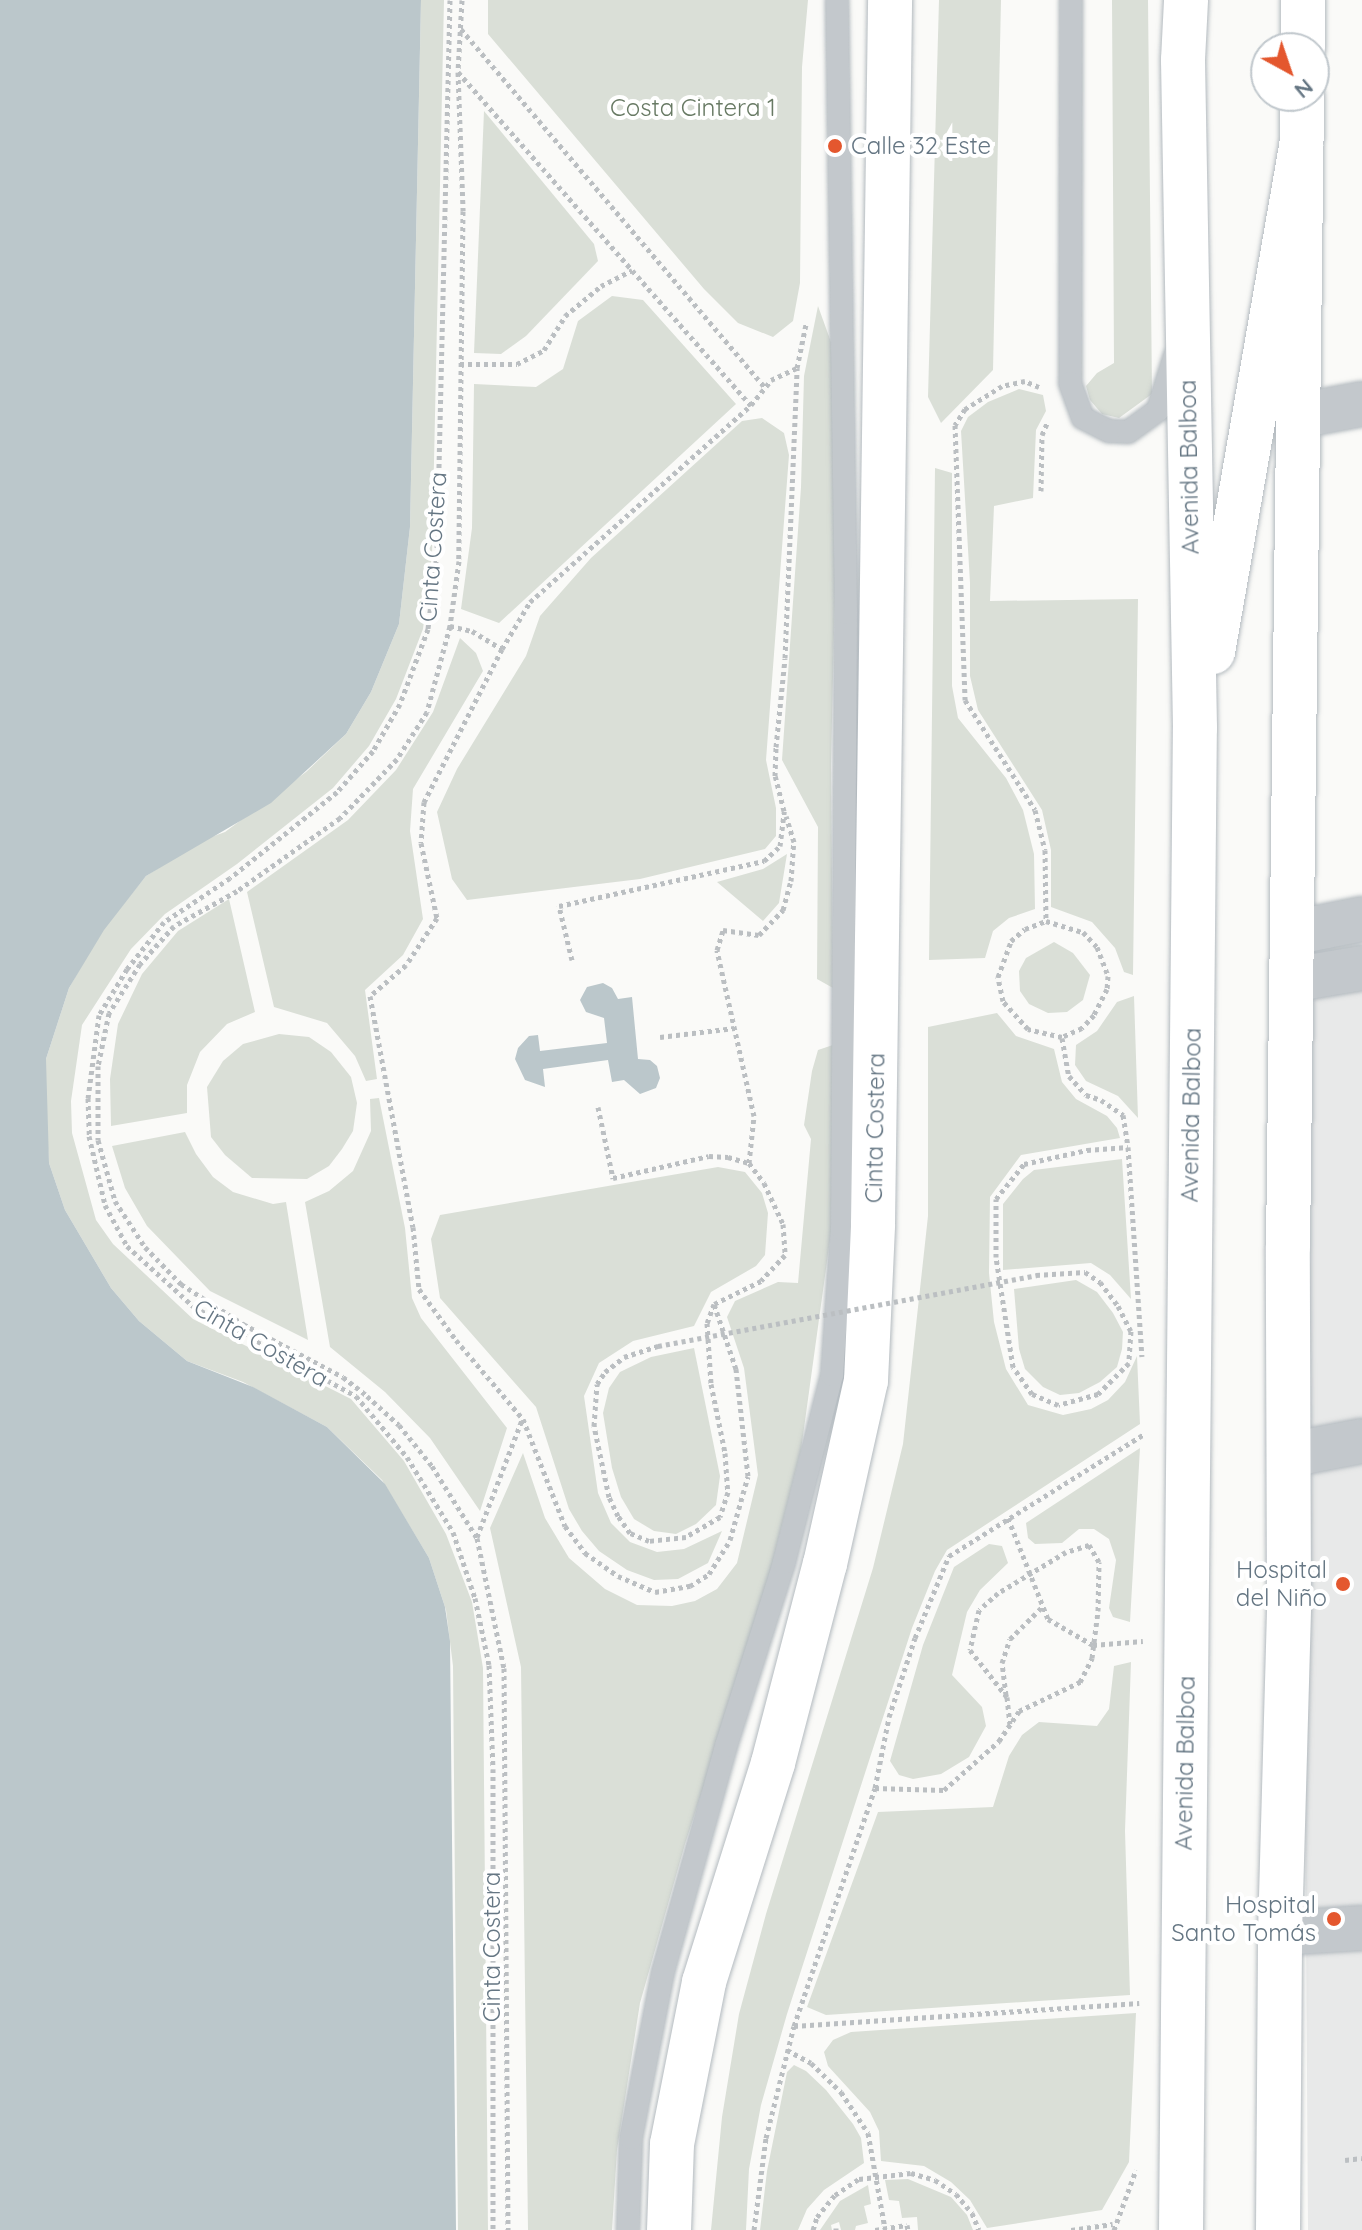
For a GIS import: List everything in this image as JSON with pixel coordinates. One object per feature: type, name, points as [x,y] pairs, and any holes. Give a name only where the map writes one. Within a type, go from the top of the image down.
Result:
[{"type":"main road","name":"Cinta Costera","points":[[669,2230],[672,2144],[704,1982],[773,1763],[828,1551],[866,1381],[874,1208],[890,0]]},
{"type":"main road","name":"Avenida Balboa","points":[[1181,2230],[1195,728],[1183,60],[1186,0]]},
{"type":"main road","points":[[1303,0],[1303,32]]},
{"type":"main road","points":[[1278,2230],[1302,112]]},
{"type":"main road","points":[[1195,728],[1214,646],[1301,147]]},
{"type":"street","points":[[1298,416],[1362,404]]},
{"type":"street","points":[[1292,933],[1362,919]]},
{"type":"street","points":[[1291,980],[1362,968]]},
{"type":"street","points":[[1289,1455],[1362,1441]]},
{"type":"street","points":[[1280,1933],[1362,1928]]},
{"type":"lane","points":[[628,2230],[631,2138],[663,1972],[726,1746],[784,1563],[832,1375],[842,1229],[846,613],[837,0]]},
{"type":"lane","points":[[1071,0],[1070,383],[1083,418],[1109,431],[1128,432],[1158,410],[1187,315]]},
{"type":"path","name":"Cinta Costera","points":[[450,0],[437,553],[428,629],[400,704],[373,751],[337,792],[230,878],[164,922],[127,969],[99,1015],[88,1098],[89,1136],[105,1205],[127,1246],[194,1307],[356,1396],[407,1457],[453,1532],[475,1598],[489,1665],[493,1769],[493,2230]]},
{"type":"path","points":[[462,0],[458,72],[463,211],[459,561],[450,626],[427,712],[397,759],[340,818],[237,891],[174,926],[140,964],[109,1013],[98,1066],[98,1140],[115,1201],[145,1247],[181,1284],[243,1324],[343,1377],[367,1396],[399,1425],[432,1466],[477,1538],[504,1668],[508,2230]]},
{"type":"path","points":[[461,29],[765,387]]},
{"type":"path","points":[[458,72],[751,405]]},
{"type":"path","points":[[460,364],[517,364],[544,350],[565,316],[601,286],[632,270]]},
{"type":"path","points":[[808,314],[797,368],[785,658],[775,776],[794,842],[791,881],[783,910],[759,935],[723,930],[717,950],[754,1116],[749,1163],[764,1183],[783,1224],[785,1255],[761,1281],[714,1304],[707,1323],[711,1384],[725,1453],[728,1492],[720,1517],[686,1537],[649,1541],[630,1533],[609,1497],[594,1426],[597,1384],[605,1372],[624,1357],[658,1346],[1036,1275],[1085,1272],[1100,1282],[1131,1331],[1129,1363],[1098,1394],[1058,1405],[1032,1394],[1013,1367],[996,1257],[996,1199],[1024,1164],[1087,1150],[1128,1147]]},
{"type":"path","points":[[714,1304],[736,1369],[748,1476],[730,1540],[709,1574],[690,1586],[655,1592],[618,1576],[585,1553],[565,1526],[523,1419],[456,1340],[419,1289],[413,1227],[370,996],[406,965],[437,918],[421,843],[424,802],[502,649],[530,602],[751,405],[771,380],[797,368]]},
{"type":"path","points":[[1046,921],[1045,850],[1035,810],[965,700],[955,425],[965,409],[1002,386],[1025,381],[1054,392]]},
{"type":"path","points":[[1041,491],[1042,435],[1054,406]]},
{"type":"path","points":[[450,626],[472,631],[502,649]]},
{"type":"path","points":[[572,960],[559,906],[764,861],[780,846],[784,811]]},
{"type":"path","points":[[1046,921],[1083,932],[1097,947],[1108,976],[1107,989],[1094,1015],[1082,1028],[1062,1037],[1028,1029],[1003,1001],[998,977],[1011,941],[1025,929],[1046,921]]},
{"type":"path","points":[[660,1037],[734,1028]]},
{"type":"path","points":[[1062,1037],[1069,1076],[1086,1095],[1101,1100],[1123,1115],[1128,1147],[1131,1230]]},
{"type":"path","points":[[598,1107],[613,1178],[709,1156],[749,1163]]},
{"type":"path","points":[[477,1538],[523,1419]]},
{"type":"path","points":[[754,2230],[766,2138],[787,2050],[875,1788],[889,1717],[915,1638],[949,1556],[1148,1431]]},
{"type":"path","points":[[1008,1518],[1048,1619],[1093,1645],[1144,1641]]},
{"type":"path","points":[[875,1788],[944,1790],[999,1741],[1019,1711],[1080,1682],[1092,1658],[1099,1562],[1089,1545],[1066,1552],[998,1593],[979,1610],[970,1650],[1007,1697]]},
{"type":"path","points":[[1010,1724],[1002,1663],[1010,1639],[1042,1607]]},
{"type":"path","points":[[794,2026],[1144,2002]]},
{"type":"path","points":[[787,2050],[811,2063],[852,2105],[868,2133],[885,2228]]},
{"type":"path","points":[[1345,2160],[1362,2158]]},
{"type":"path","points":[[813,2230],[817,2217],[835,2195],[859,2179],[911,2173],[935,2180],[956,2194],[972,2213],[979,2230]]},
{"type":"path","points":[[1071,2230],[1113,2224]]},
{"type":"path","points":[[875,2230],[907,2225],[908,2230]]},
{"type":"shaded area","points":[[0,0],[421,0],[410,527],[399,624],[371,692],[346,734],[271,803],[146,876],[104,930],[69,988],[46,1059],[49,1163],[65,1210],[111,1288],[139,1321],[187,1361],[253,1387],[327,1427],[385,1484],[429,1558],[445,1607],[450,1641],[456,2230],[0,2230]]},
{"type":"shaded area","points":[[603,983],[612,988],[618,999],[632,997],[638,1059],[650,1060],[657,1066],[660,1078],[656,1088],[640,1094],[624,1080],[612,1082],[608,1060],[543,1069],[545,1087],[525,1080],[515,1059],[518,1048],[529,1036],[538,1035],[540,1051],[607,1043],[604,1018],[586,1012],[580,1000],[587,987]]},
{"type":"shaded area","name":"Hospital Santo Tomás","points":[[1362,985],[1362,2230],[1308,2230],[1304,1607],[1308,1506],[1312,995]]},
{"type":"green space","points":[[421,0],[444,0],[432,554],[423,629],[396,699],[369,746],[333,788],[237,864],[165,914],[131,949],[82,1025],[71,1101],[72,1133],[96,1220],[113,1244],[193,1319],[351,1399],[404,1461],[446,1534],[472,1602],[483,1668],[488,2230],[458,2230],[453,1666],[446,1610],[429,1558],[382,1480],[327,1427],[243,1382],[187,1361],[139,1321],[111,1288],[65,1210],[49,1163],[46,1119],[46,1059],[69,988],[100,933],[146,876],[203,840],[225,832],[306,772],[346,734],[371,692],[399,624],[410,527]]},
{"type":"green space","name":"Costa Cintera 1","points":[[488,0],[808,0],[802,67],[800,283],[793,321],[773,337],[738,323],[704,289],[488,34]]},
{"type":"green space","points":[[939,0],[1001,0],[993,370],[941,423],[928,397]]},
{"type":"green space","points":[[1112,0],[1148,0],[1152,394],[1119,418],[1102,414],[1090,400],[1086,386],[1097,373],[1114,363]]},
{"type":"green space","points":[[484,111],[594,244],[598,261],[526,336],[501,354],[474,353]]},
{"type":"green space","points":[[612,296],[643,300],[736,404],[499,623],[461,609],[472,528],[474,384],[536,387],[563,369],[578,321]]},
{"type":"green space","points":[[818,306],[840,367],[831,765],[833,988],[817,979],[818,827],[782,760],[801,487],[804,376]]},
{"type":"green space","points":[[1019,389],[1043,395],[1046,411],[1036,430],[1033,498],[994,506],[990,601],[1138,599],[1133,975],[1124,972],[1115,948],[1092,922],[1051,907],[1051,850],[1042,810],[978,710],[970,676],[970,583],[961,431],[968,417],[988,402]]},
{"type":"green space","points":[[762,418],[784,433],[789,455],[766,760],[776,808],[776,836],[765,849],[640,879],[467,900],[452,879],[437,812],[457,769],[526,656],[540,616],[591,558],[742,421]]},
{"type":"green space","points":[[935,468],[952,473],[952,686],[958,718],[1006,778],[1023,810],[1034,854],[1035,909],[1009,918],[993,931],[985,958],[929,960]]},
{"type":"green space","points":[[460,638],[476,653],[483,671],[413,789],[410,831],[423,919],[403,955],[365,990],[377,1079],[366,1081],[355,1056],[327,1023],[274,1007],[247,892],[348,820],[396,770],[433,712]]},
{"type":"green space","points":[[787,854],[779,903],[763,921],[717,882],[763,869]]},
{"type":"green space","points":[[229,899],[255,1012],[227,1024],[200,1052],[187,1085],[187,1113],[111,1126],[110,1079],[118,1024],[142,974],[178,931]]},
{"type":"green space","points":[[1054,942],[1073,953],[1090,975],[1083,1000],[1067,1012],[1048,1013],[1029,1004],[1020,991],[1019,971],[1026,958]]},
{"type":"green space","points":[[1134,996],[1138,1118],[1118,1096],[1086,1081],[1075,1065],[1076,1045],[1097,1031],[1117,1002]]},
{"type":"green space","points":[[997,1013],[1016,1036],[1054,1049],[1062,1082],[1076,1099],[1107,1116],[1117,1128],[1120,1138],[1021,1155],[990,1197],[989,1273],[994,1322],[1006,1369],[1028,1405],[1063,1415],[1091,1409],[1108,1400],[1125,1382],[1137,1356],[1140,1424],[947,1550],[935,1571],[912,1628],[787,2014],[761,2105],[749,2169],[746,2230],[711,2230],[722,2117],[739,2014],[766,1914],[873,1568],[903,1444],[928,1216],[928,1027]]},
{"type":"green space","points":[[279,1034],[309,1037],[331,1052],[351,1077],[357,1103],[353,1131],[342,1149],[329,1166],[307,1179],[252,1178],[225,1155],[211,1137],[207,1087],[223,1061],[243,1044]]},
{"type":"green space","points":[[836,1044],[837,1189],[801,1450],[759,1616],[685,1844],[640,2003],[617,2150],[612,2230],[528,2230],[521,1667],[490,1528],[523,1453],[545,1518],[569,1558],[605,1589],[637,1605],[672,1606],[695,1601],[717,1589],[737,1563],[758,1475],[744,1368],[727,1317],[735,1301],[778,1282],[798,1283],[811,1139],[804,1125],[812,1071],[818,1050]]},
{"type":"green space","points":[[379,1098],[405,1228],[412,1298],[421,1318],[507,1428],[480,1511],[430,1438],[385,1392],[330,1347],[305,1202],[329,1191],[353,1171],[371,1131],[370,1099]]},
{"type":"green space","points":[[185,1132],[213,1177],[233,1192],[273,1204],[286,1202],[308,1340],[210,1291],[147,1226],[125,1188],[112,1146]]},
{"type":"green space","points":[[1122,1159],[1131,1299],[1110,1275],[1091,1263],[1003,1270],[1003,1204],[1023,1179],[1034,1170]]},
{"type":"green space","points":[[718,1167],[745,1172],[762,1193],[768,1213],[765,1255],[756,1266],[711,1292],[694,1326],[633,1341],[599,1363],[584,1396],[598,1493],[611,1523],[630,1542],[657,1552],[684,1549],[722,1531],[708,1563],[678,1579],[654,1580],[627,1570],[599,1551],[582,1531],[569,1509],[536,1407],[440,1298],[431,1239],[440,1215]]},
{"type":"green space","points":[[1076,1280],[1097,1292],[1113,1313],[1123,1332],[1122,1349],[1117,1367],[1100,1382],[1079,1393],[1060,1395],[1043,1387],[1025,1369],[1019,1349],[1014,1289]]},
{"type":"green space","points":[[694,1348],[720,1476],[716,1505],[696,1524],[676,1534],[654,1531],[634,1519],[621,1497],[612,1468],[603,1413],[609,1388],[620,1372],[651,1357]]},
{"type":"green space","points":[[1140,1448],[1130,1622],[1113,1617],[1109,1608],[1116,1560],[1109,1539],[1094,1529],[1079,1529],[1062,1543],[1035,1544],[1028,1538],[1026,1523]]},
{"type":"green space","points":[[989,1544],[1002,1546],[1008,1563],[980,1590],[967,1612],[952,1675],[982,1707],[986,1726],[969,1757],[941,1774],[913,1779],[899,1775],[890,1761],[923,1645],[954,1567]]},
{"type":"green space","points":[[1131,1662],[1125,1831],[1130,1995],[826,2015],[807,2007],[878,1812],[993,1807],[1009,1756],[1022,1735],[1039,1722],[1097,1726],[1109,1709],[1114,1666]]},
{"type":"green space","points":[[1136,2013],[1129,2162],[1102,2210],[987,2228],[970,2200],[951,2182],[924,2166],[881,2161],[879,2131],[870,2112],[828,2066],[824,2052],[833,2040],[851,2032]]},
{"type":"green space","points":[[794,2065],[806,2071],[826,2090],[853,2124],[861,2138],[864,2163],[824,2190],[807,2209],[798,2230],[760,2230],[767,2171],[787,2072]]},
{"type":"green space","points":[[908,2179],[951,2197],[967,2215],[973,2230],[918,2230],[917,2217],[902,2218],[899,2201],[889,2200],[885,2180]]},
{"type":"green space","points":[[868,2185],[871,2204],[864,2206],[868,2223],[856,2226],[855,2230],[841,2230],[839,2222],[831,2225],[832,2230],[820,2230],[840,2201]]},
{"type":"place","name":"Calle 32 Este","points":[[835,146]]},
{"type":"place","name":"Hospital del Niño","points":[[1343,1584]]},
{"type":"place","name":"Hospital Santo Tomás","points":[[1334,1919]]}]
